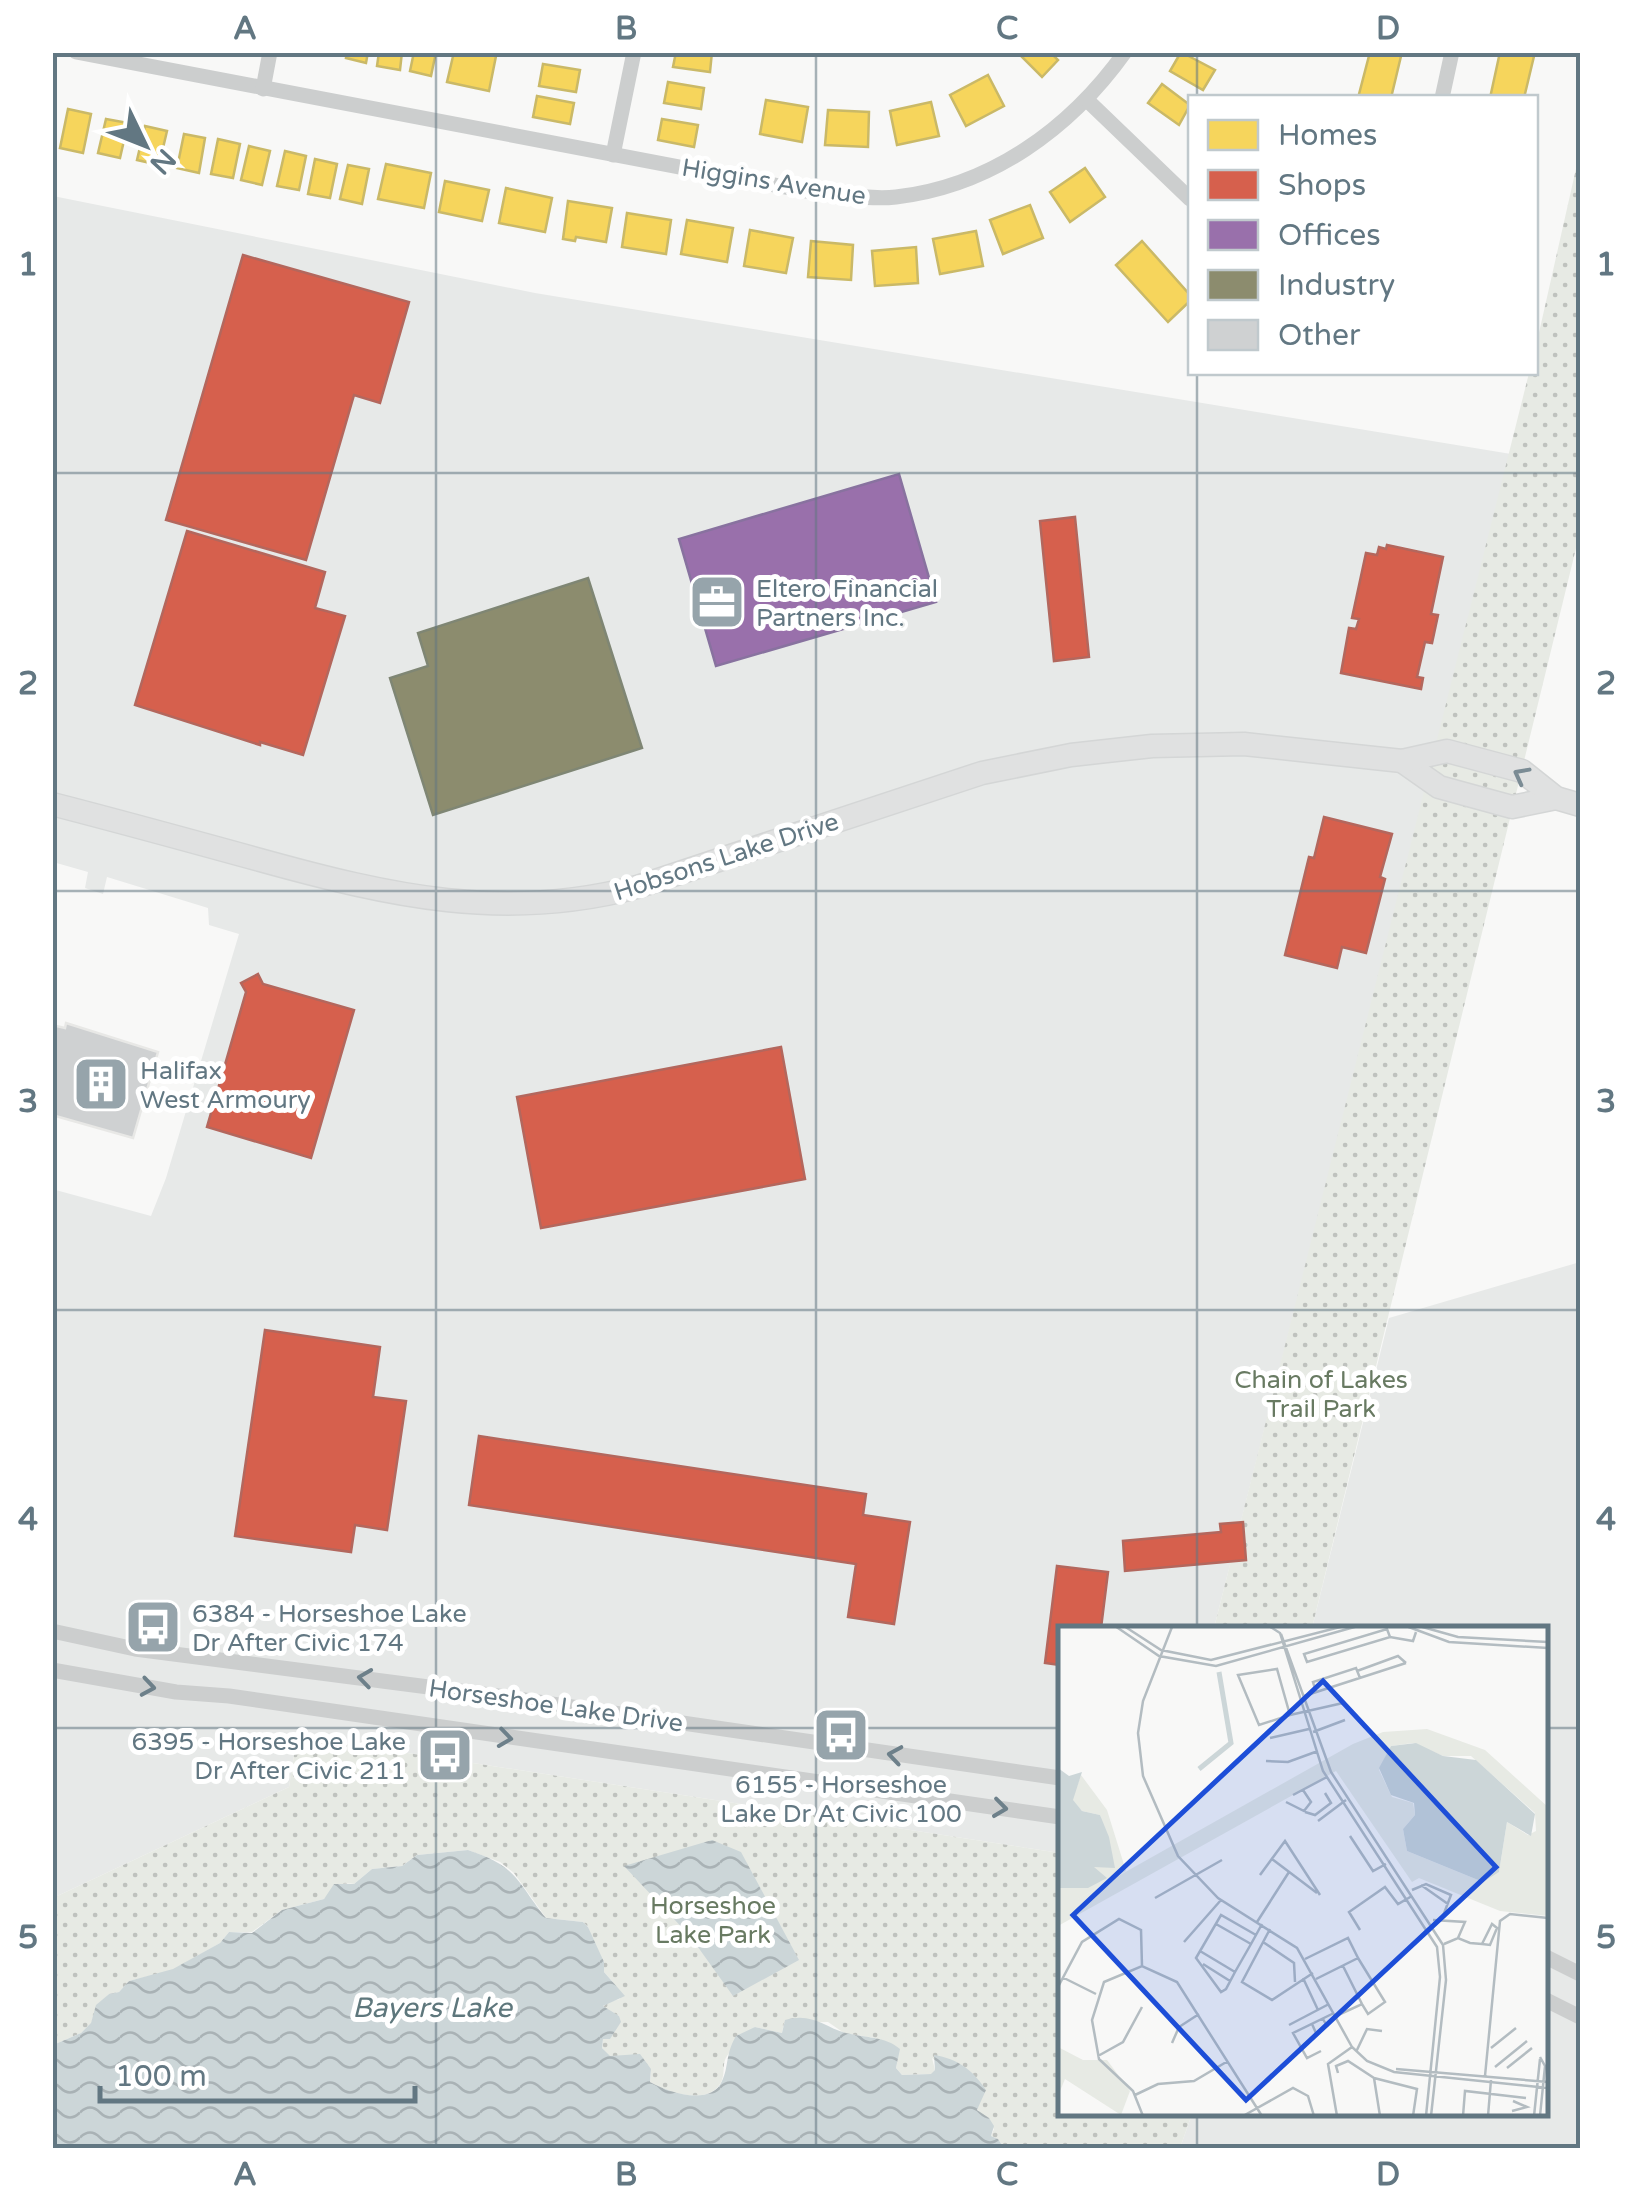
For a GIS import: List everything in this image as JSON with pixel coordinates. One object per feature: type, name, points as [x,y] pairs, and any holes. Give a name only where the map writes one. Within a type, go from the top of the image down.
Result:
[{"type":"street","points":[[76,52],[262,89],[270,52]]},
{"type":"street","points":[[613,155],[634,52]]},
{"type":"street","name":"Higgins Avenue","points":[[262,89],[811,192],[892,198],[937,190],[1015,157],[1050,134],[1087,100],[1124,52]]},
{"type":"street","points":[[1443,95],[1452,52]]},
{"type":"street","points":[[1087,100],[1188,196]]},
{"type":"street","name":"Hobsons Lake Drive","points":[[52,804],[373,891],[458,903],[545,904],[595,898],[637,887],[982,773],[1071,755],[1152,746],[1244,744],[1402,760],[1447,751],[1522,771],[1556,798],[1580,805]]},
{"type":"street","name":"Hobsons Lake Drive","points":[[1402,760],[1439,787],[1512,806],[1556,798]]},
{"type":"street","name":"Horseshoe Lake Drive","points":[[52,1631],[135,1649],[498,1696],[1058,1778]]},
{"type":"street","name":"Horseshoe Lake Drive","points":[[52,1670],[176,1692],[230,1696],[1058,1816]]},
{"type":"street","points":[[1548,1958],[1580,1974]]},
{"type":"street","points":[[1548,2001],[1580,2017]]},
{"type":"shaded area","points":[[53,196],[535,293],[1511,454],[1215,1626],[1058,1626],[1058,1853],[297,1736],[289,1787],[53,1898],[52,1189],[151,1216],[239,934],[209,925],[208,908],[107,877],[103,894],[85,888],[88,872],[53,862]]},
{"type":"shaded area","points":[[1580,1262],[1580,2148],[1180,2148],[1191,2116],[1548,2116],[1548,1626],[1312,1626],[1389,1318]]},
{"type":"green space","name":"Chain of Lakes Trail Park","points":[[1580,151],[1580,532],[1312,1626],[1215,1626],[1528,375],[1538,375],[1538,337]]},
{"type":"green space","name":"Horseshoe Lake Park","points":[[297,1736],[1058,1853],[1058,2116],[1191,2116],[1180,2148],[1004,2148],[991,2136],[994,2129],[977,2109],[984,2093],[932,2058],[932,2074],[902,2075],[896,2068],[898,2059],[875,2038],[844,2033],[828,2022],[784,2023],[782,2033],[755,2027],[730,2052],[722,2080],[709,2093],[689,2095],[658,2086],[650,2082],[651,2071],[630,2056],[609,2056],[602,2048],[603,2038],[619,2016],[602,2008],[620,1999],[604,1972],[588,1927],[583,1922],[546,1918],[514,1873],[500,1862],[468,1850],[417,1855],[402,1866],[372,1869],[354,1884],[336,1887],[324,1899],[282,1910],[252,1932],[229,1932],[220,1943],[173,1970],[129,1981],[97,2005],[91,2024],[81,2033],[53,2045],[53,1898],[289,1787]]},
{"type":"water","points":[[712,1840],[741,1852],[799,1960],[733,1996],[690,1936],[624,1866]]},
{"type":"water","name":"Bayers Lake","points":[[468,1850],[507,1869],[546,1918],[583,1922],[588,1927],[604,1962],[604,1972],[625,1996],[603,2006],[619,2016],[621,2022],[610,2039],[603,2039],[602,2048],[610,2056],[640,2054],[651,2069],[650,2082],[677,2093],[708,2094],[722,2081],[736,2036],[755,2027],[782,2033],[785,2020],[810,2019],[894,2045],[900,2049],[896,2068],[902,2075],[931,2074],[935,2070],[934,2055],[964,2066],[986,2090],[977,2110],[989,2118],[994,2126],[991,2136],[1004,2148],[53,2148],[53,2045],[81,2033],[91,2023],[96,2005],[109,1994],[119,1992],[129,1981],[173,1969],[220,1943],[229,1932],[252,1933],[282,1910],[324,1899],[334,1884],[354,1884],[372,1869],[402,1866],[417,1855]]},
{"type":"building: Homes","points":[[347,52],[368,52],[366,63],[346,58]]},
{"type":"building: Homes","points":[[379,52],[402,52],[400,70],[377,66]]},
{"type":"building: Homes","points":[[414,52],[436,52],[431,76],[410,71]]},
{"type":"building: Homes","points":[[454,52],[496,56],[489,91],[447,82]]},
{"type":"building: Homes","points":[[676,52],[712,52],[710,72],[673,67]]},
{"type":"building: Homes","points":[[1017,52],[1050,52],[1058,60],[1042,77]]},
{"type":"building: Homes","points":[[1181,52],[1215,70],[1203,90],[1170,71]]},
{"type":"building: Homes","points":[[1370,52],[1402,52],[1392,95],[1359,95]]},
{"type":"building: Homes","points":[[1500,52],[1535,52],[1525,95],[1491,95]]},
{"type":"building: Homes","points":[[543,64],[580,70],[576,92],[539,86]]},
{"type":"building: Homes","points":[[988,75],[1004,106],[966,126],[950,95]]},
{"type":"building: Homes","points":[[668,82],[704,88],[701,109],[664,103]]},
{"type":"building: Homes","points":[[1162,84],[1188,104],[1188,109],[1179,125],[1148,103]]},
{"type":"building: Homes","points":[[537,96],[574,103],[570,124],[533,117]]},
{"type":"building: Homes","points":[[766,100],[808,107],[802,142],[760,134]]},
{"type":"building: Homes","points":[[931,102],[939,136],[897,145],[890,111]]},
{"type":"building: Homes","points":[[68,109],[91,114],[83,153],[60,148]]},
{"type":"building: Homes","points":[[828,110],[869,112],[868,147],[825,145]]},
{"type":"building: Homes","points":[[106,119],[128,123],[120,158],[98,153]]},
{"type":"building: Homes","points":[[662,119],[698,125],[694,147],[658,140]]},
{"type":"building: Homes","points":[[145,126],[167,131],[159,165],[137,160]]},
{"type":"building: Homes","points":[[184,134],[205,138],[199,173],[177,168]]},
{"type":"building: Homes","points":[[218,139],[240,144],[233,178],[211,174]]},
{"type":"building: Homes","points":[[249,146],[270,151],[262,185],[241,180]]},
{"type":"building: Homes","points":[[285,151],[306,156],[299,190],[277,186]]},
{"type":"building: Homes","points":[[315,159],[337,164],[330,198],[308,194]]},
{"type":"building: Homes","points":[[386,164],[431,173],[424,208],[378,199]]},
{"type":"building: Homes","points":[[348,165],[369,169],[362,204],[340,199]]},
{"type":"building: Homes","points":[[1085,168],[1105,197],[1070,222],[1050,192]]},
{"type":"building: Homes","points":[[445,181],[489,190],[482,221],[439,212]]},
{"type":"building: Homes","points":[[506,188],[552,198],[545,232],[499,223]]},
{"type":"building: Homes","points":[[568,201],[612,208],[606,242],[563,239]]},
{"type":"building: Homes","points":[[1030,205],[1043,238],[1003,254],[990,220]]},
{"type":"building: Homes","points":[[627,213],[671,220],[666,254],[622,247]]},
{"type":"building: Homes","points":[[687,220],[733,228],[727,262],[681,254]]},
{"type":"building: Homes","points":[[750,230],[793,238],[786,273],[744,266]]},
{"type":"building: Homes","points":[[976,231],[983,266],[940,274],[933,239]]},
{"type":"building: Homes","points":[[811,241],[853,245],[851,280],[808,277]]},
{"type":"building: Homes","points":[[1142,241],[1188,293],[1188,303],[1168,322],[1116,265]]},
{"type":"building: Homes","points":[[916,247],[918,283],[875,286],[872,251]]},
{"type":"building: Shops","points":[[243,255],[409,302],[380,403],[354,395],[306,560],[166,520]]},
{"type":"building: Shops","points":[[1075,517],[1089,657],[1054,661],[1040,521]]},
{"type":"building: Shops","points":[[187,531],[325,572],[315,608],[345,616],[303,755],[135,705]]},
{"type":"building: Shops","points":[[1387,545],[1443,557],[1431,614],[1438,615],[1432,643],[1425,642],[1417,677],[1423,678],[1421,689],[1341,673],[1349,628],[1356,629],[1359,619],[1352,618],[1366,553],[1377,555],[1379,547],[1386,549]]},
{"type":"building: Shops","points":[[1324,817],[1392,834],[1366,953],[1342,947],[1337,968],[1285,955],[1309,857],[1314,858]]},
{"type":"building: Shops","points":[[258,974],[263,984],[354,1010],[311,1158],[207,1127],[246,992],[241,983]]},
{"type":"building: Shops","points":[[781,1047],[805,1179],[541,1228],[517,1097]]},
{"type":"building: Shops","points":[[265,1330],[380,1347],[373,1397],[406,1401],[387,1530],[355,1525],[351,1552],[235,1536]]},
{"type":"building: Shops","points":[[479,1436],[866,1494],[863,1515],[910,1522],[894,1624],[848,1617],[856,1564],[469,1505]]},
{"type":"building: Shops","points":[[1243,1522],[1246,1560],[1125,1571],[1123,1541],[1221,1532],[1220,1524]]},
{"type":"building: Shops","points":[[1057,1566],[1108,1572],[1101,1626],[1058,1626],[1058,1665],[1045,1663]]},
{"type":"building: Offices","points":[[899,474],[936,602],[716,666],[679,539]]},
{"type":"building: Industry","points":[[588,578],[642,748],[433,815],[390,678],[428,666],[418,633]]},
{"type":"building: Other","name":"Halifax West Armoury","points":[[66,1023],[158,1052],[133,1138],[52,1115],[52,1025],[65,1028]]},
{"type":"place","name":"Eltero Financial Partners Inc.","points":[[717,602]]},
{"type":"place","name":"Halifax West Armoury","points":[[101,1084]]},
{"type":"place","name":"6384 - Horseshoe Lake Dr After Civic 174","points":[[153,1627]]},
{"type":"place","name":"6155 - Horseshoe Lake Dr At Civic 100","points":[[841,1735]]},
{"type":"place","name":"6395 - Horseshoe Lake Dr After Civic 211","points":[[445,1755]]}]
